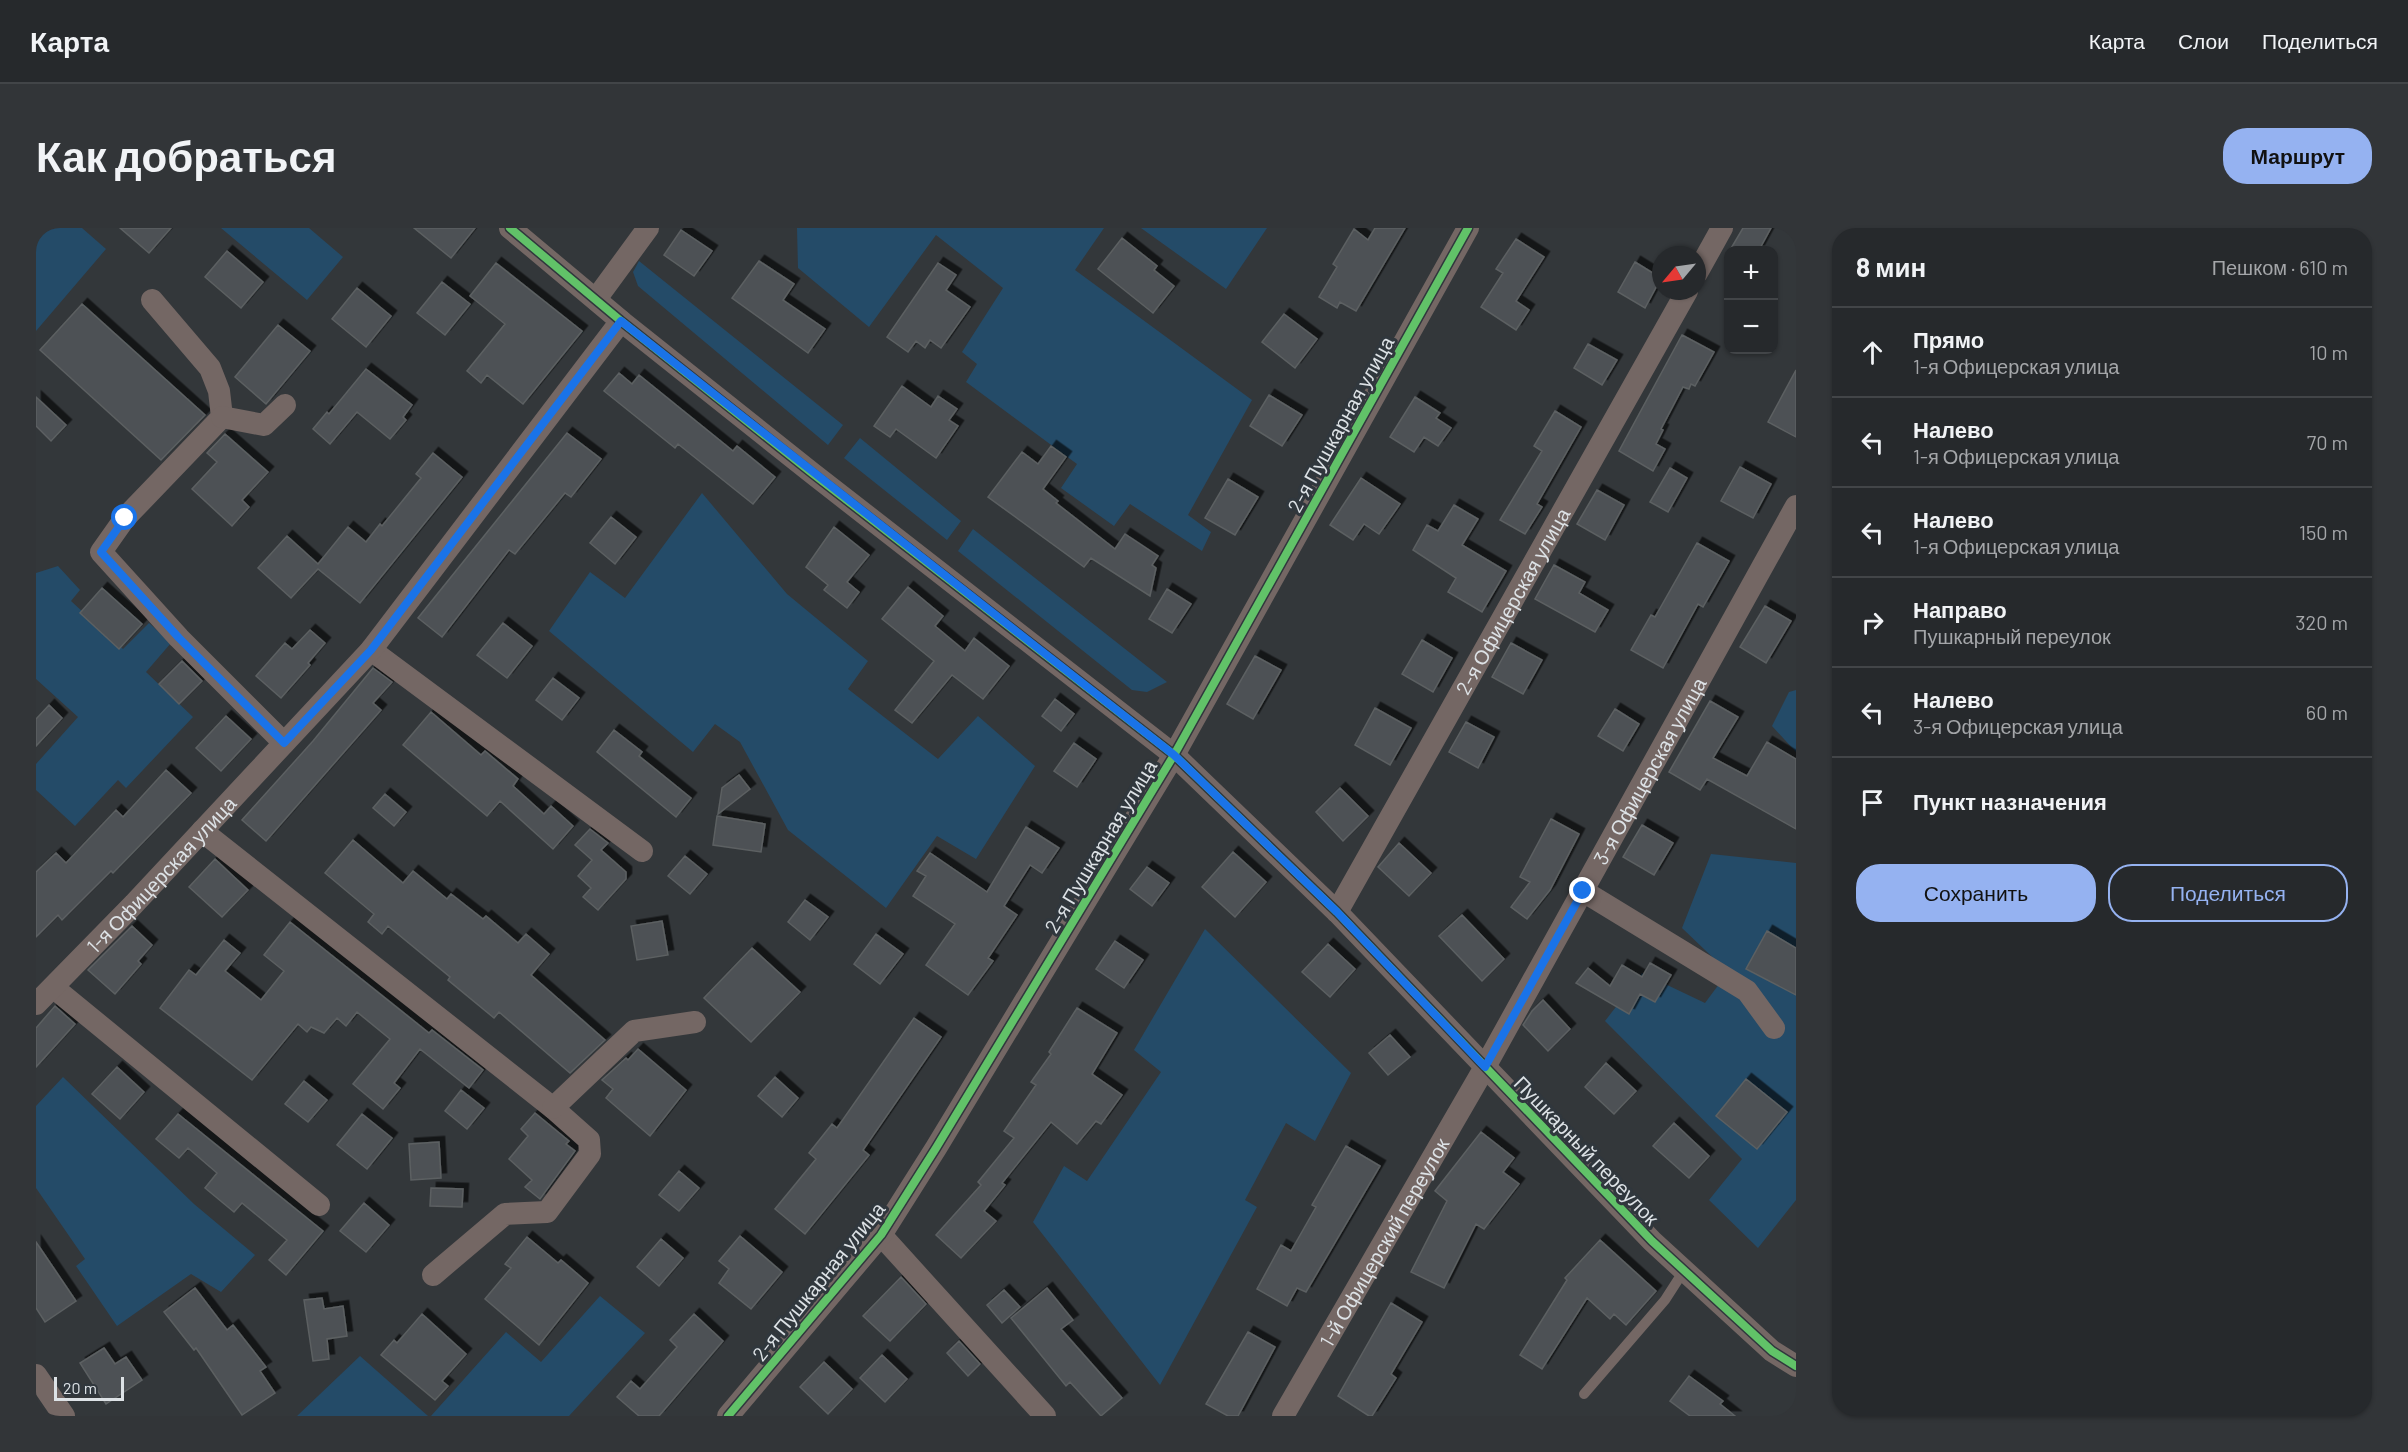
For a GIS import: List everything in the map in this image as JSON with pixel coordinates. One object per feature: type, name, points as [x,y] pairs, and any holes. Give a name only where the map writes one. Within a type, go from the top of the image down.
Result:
[{"type":"street","name":"Пушкарный переулок","points":[[510,228],[621,321],[1174,755],[1337,912],[1683,1272],[1772,1350],[1796,1366]]},
{"type":"street","points":[[597,299],[648,228]]},
{"type":"street","name":"2-я Пушкарная улица","points":[[728,1416],[881,1235],[942,1138],[1174,755],[1467,228]]},
{"type":"street","points":[[1706,257],[1722,228]]},
{"type":"street","points":[[152,300],[210,368],[219,391],[222,417]]},
{"type":"street","name":"2-я Офицерская улица","points":[[1337,912],[1682,300]]},
{"type":"street","name":"1-я Офицерская улица","points":[[36,1004],[54,988],[371,650],[621,321]]},
{"type":"street","points":[[222,417],[264,425],[285,405]]},
{"type":"street","points":[[222,417],[125,518],[101,552],[179,638],[284,743]]},
{"type":"street","name":"3-я Офицерская улица","points":[[1485,1067],[1796,506]]},
{"type":"street","points":[[371,650],[642,851]]},
{"type":"street","points":[[202,831],[553,1108],[589,1140],[591,1154],[547,1212],[505,1214],[434,1275]]},
{"type":"street","points":[[1583,891],[1747,991],[1774,1028]]},
{"type":"street","points":[[54,988],[319,1205]]},
{"type":"street","points":[[553,1108],[634,1031],[695,1022]]},
{"type":"street","name":"1-й Офицерский переулок","points":[[1283,1416],[1485,1067]]},
{"type":"street","points":[[881,1235],[1045,1416]]},
{"type":"street","points":[[36,1375],[64,1416]]},
{"type":"lane","points":[[1584,1394],[1665,1300],[1683,1272]]},
{"type":"shaded area","points":[[36,228],[82,228],[106,249],[36,331]]},
{"type":"shaded area","points":[[221,228],[309,228],[343,257],[307,300]]},
{"type":"shaded area","points":[[797,228],[1104,228],[1075,270],[1252,400],[1188,515],[1211,532],[1202,551],[1130,504],[1114,526],[1061,488],[1077,464],[966,382],[977,364],[962,352],[1003,288],[936,235],[869,327],[798,268]]},
{"type":"shaded area","points":[[1141,228],[1267,228],[1226,289]]},
{"type":"shaded area","points":[[639,261],[843,425],[828,445],[638,286],[633,272]]},
{"type":"shaded area","points":[[860,438],[961,521],[947,540],[844,458]]},
{"type":"shaded area","points":[[702,493],[787,594],[868,661],[848,689],[938,759],[978,716],[1035,766],[976,859],[937,836],[886,908],[788,830],[740,742],[715,724],[693,752],[549,631],[590,572],[625,598]]},
{"type":"shaded area","points":[[973,529],[1167,682],[1147,692],[1132,690],[958,551]]},
{"type":"shaded area","points":[[58,566],[80,590],[71,601],[123,649],[149,623],[171,643],[146,672],[193,717],[126,788],[118,780],[75,826],[36,790],[36,764],[78,717],[36,679],[36,573]]},
{"type":"shaded area","points":[[1796,690],[1796,752],[1772,726],[1789,692]]},
{"type":"shaded area","points":[[1711,854],[1796,863],[1796,1200],[1758,1248],[1709,1200],[1742,1159],[1605,1021],[1642,973],[1705,1003],[1728,972],[1682,928]]},
{"type":"shaded area","points":[[1205,929],[1351,1073],[1315,1141],[1286,1123],[1245,1200],[1257,1207],[1160,1385],[1033,1222],[1064,1166],[1087,1181],[1161,1072],[1134,1050]]},
{"type":"shaded area","points":[[63,1077],[194,1204],[255,1255],[221,1292],[191,1274],[117,1326],[76,1266],[85,1259],[36,1188],[36,1106]]},
{"type":"shaded area","points":[[600,1296],[645,1333],[569,1416],[431,1416],[506,1332],[541,1362]]},
{"type":"shaded area","points":[[360,1356],[428,1416],[297,1416]]},
{"type":"building","points":[[120,228],[171,228],[149,253]]},
{"type":"building","points":[[414,228],[475,228],[451,258]]},
{"type":"building","points":[[1375,228],[1405,228],[1356,311],[1340,302],[1337,308],[1319,297],[1337,267],[1333,264],[1354,229],[1368,240]]},
{"type":"building","points":[[1743,228],[1771,228],[1761,246],[1732,246]]},
{"type":"building","points":[[681,230],[712,251],[694,276],[664,255]]},
{"type":"building","points":[[1122,238],[1157,266],[1154,270],[1174,286],[1153,313],[1098,269]]},
{"type":"building","points":[[1516,239],[1544,257],[1516,301],[1529,310],[1516,330],[1481,307],[1503,273],[1496,269]]},
{"type":"building","points":[[227,251],[263,282],[241,308],[205,277]]},
{"type":"building","points":[[759,261],[794,284],[783,300],[825,329],[808,353],[732,298]]},
{"type":"building","points":[[1635,262],[1652,272],[1652,295],[1645,308],[1618,292]]},
{"type":"building","points":[[496,263],[582,331],[523,404],[487,375],[481,383],[467,371],[505,324],[470,296]]},
{"type":"building","points":[[938,263],[956,275],[946,290],[970,307],[941,348],[930,340],[925,348],[916,341],[908,352],[887,337]]},
{"type":"building","points":[[442,282],[470,304],[445,335],[417,313]]},
{"type":"building","points":[[357,288],[391,316],[366,347],[332,319]]},
{"type":"building","points":[[82,304],[205,415],[161,460],[40,350]]},
{"type":"building","points":[[1284,314],[1317,339],[1295,368],[1262,342]]},
{"type":"building","points":[[278,325],[310,351],[266,404],[235,377]]},
{"type":"building","points":[[1682,335],[1714,352],[1695,386],[1691,384],[1689,389],[1683,387],[1661,429],[1663,430],[1656,444],[1665,449],[1653,471],[1619,451]]},
{"type":"building","points":[[1588,344],[1617,360],[1602,385],[1574,368]]},
{"type":"building","points":[[366,369],[412,405],[403,417],[406,420],[390,439],[357,412],[330,444],[313,429],[327,412],[329,414]]},
{"type":"building","points":[[1796,370],[1796,437],[1768,422]]},
{"type":"building","points":[[619,373],[632,384],[639,375],[733,451],[737,446],[775,477],[753,504],[678,444],[675,448],[604,391]]},
{"type":"building","points":[[902,386],[931,407],[938,396],[957,409],[949,420],[958,426],[936,458],[896,429],[890,437],[874,426]]},
{"type":"building","points":[[1269,395],[1302,415],[1282,446],[1250,426]]},
{"type":"building","points":[[36,397],[66,425],[51,441],[36,426]]},
{"type":"building","points":[[1415,397],[1440,413],[1436,418],[1451,428],[1438,446],[1424,437],[1414,452],[1390,437]]},
{"type":"building","points":[[1555,411],[1581,427],[1537,504],[1542,507],[1525,534],[1500,520],[1542,451],[1534,446]]},
{"type":"building","points":[[567,433],[601,459],[571,497],[565,493],[515,554],[509,550],[442,637],[418,618]]},
{"type":"building","points":[[225,434],[268,472],[242,500],[249,507],[232,526],[192,489],[217,462],[207,453]]},
{"type":"building","points":[[1051,446],[1066,457],[1043,489],[1058,501],[1056,503],[1115,549],[1125,534],[1158,556],[1152,565],[1156,568],[1150,596],[1091,558],[1084,567],[988,497],[1022,452],[1038,464]]},
{"type":"building","points":[[433,453],[462,477],[360,603],[318,569],[291,598],[258,568],[287,536],[318,564],[348,527],[366,542],[421,478],[416,474]]},
{"type":"building","points":[[1740,467],[1771,484],[1753,518],[1721,501]]},
{"type":"building","points":[[1670,468],[1687,478],[1668,512],[1650,502]]},
{"type":"building","points":[[1361,478],[1400,504],[1379,534],[1364,524],[1353,540],[1330,525]]},
{"type":"building","points":[[1228,479],[1258,497],[1235,535],[1205,518]]},
{"type":"building","points":[[1597,490],[1624,505],[1605,540],[1577,524]]},
{"type":"building","points":[[1454,505],[1478,519],[1462,545],[1506,571],[1482,612],[1448,592],[1456,578],[1413,550],[1427,525],[1438,531]]},
{"type":"building","points":[[611,517],[636,537],[615,564],[590,543]]},
{"type":"building","points":[[834,527],[869,555],[847,582],[859,592],[847,608],[824,590],[828,585],[806,567]]},
{"type":"building","points":[[1697,543],[1729,561],[1703,607],[1698,604],[1663,668],[1631,650],[1651,615],[1655,617]]},
{"type":"building","points":[[1554,565],[1585,582],[1579,593],[1608,610],[1595,632],[1535,599]]},
{"type":"building","points":[[908,587],[943,616],[935,626],[965,651],[974,638],[1009,666],[983,699],[952,675],[912,723],[895,710],[934,661],[882,619]]},
{"type":"building","points":[[102,588],[142,624],[119,649],[80,613]]},
{"type":"building","points":[[1167,589],[1191,604],[1172,633],[1149,619]]},
{"type":"building","points":[[1765,606],[1791,621],[1766,663],[1740,647]]},
{"type":"building","points":[[503,623],[532,646],[507,678],[477,655]]},
{"type":"building","points":[[310,630],[325,643],[308,663],[310,665],[281,698],[256,676],[285,643],[292,649]]},
{"type":"building","points":[[1422,640],[1452,658],[1433,692],[1402,674]]},
{"type":"building","points":[[1511,643],[1542,660],[1523,694],[1492,677]]},
{"type":"building","points":[[1255,656],[1281,670],[1253,719],[1227,704]]},
{"type":"building","points":[[182,661],[202,681],[179,704],[159,684]]},
{"type":"building","points":[[373,668],[392,682],[373,703],[381,710],[266,841],[242,820],[313,741]]},
{"type":"building","points":[[553,678],[579,698],[562,720],[536,700]]},
{"type":"building","points":[[1055,699],[1074,714],[1061,731],[1042,716]]},
{"type":"building","points":[[1710,701],[1738,717],[1713,758],[1747,776],[1767,742],[1796,759],[1796,829],[1707,779],[1700,790],[1669,772]]},
{"type":"building","points":[[49,705],[62,718],[36,746],[36,719]]},
{"type":"building","points":[[1375,708],[1411,728],[1390,765],[1355,745]]},
{"type":"building","points":[[1615,709],[1639,724],[1623,751],[1598,736]]},
{"type":"building","points":[[431,712],[481,755],[485,751],[518,779],[513,786],[544,814],[551,806],[573,826],[553,849],[500,801],[487,816],[403,745]]},
{"type":"building","points":[[226,716],[251,739],[221,771],[196,748]]},
{"type":"building","points":[[1466,722],[1494,737],[1478,768],[1449,752]]},
{"type":"building","points":[[614,730],[642,752],[639,756],[691,798],[676,817],[597,752]]},
{"type":"building","points":[[1074,743],[1096,759],[1077,787],[1054,771]]},
{"type":"building","points":[[166,770],[191,793],[113,873],[111,871],[62,920],[58,915],[36,937],[36,872],[56,853],[66,863],[116,810],[123,817]]},
{"type":"building","points":[[739,775],[750,789],[718,814],[722,788]]},
{"type":"building","points":[[1340,788],[1368,816],[1343,841],[1316,812]]},
{"type":"building","points":[[385,794],[406,812],[394,826],[373,808]]},
{"type":"building","points":[[717,816],[765,824],[761,852],[713,845]]},
{"type":"building","points":[[1551,819],[1579,834],[1550,890],[1527,919],[1511,907],[1530,882],[1520,877]]},
{"type":"building","points":[[1642,825],[1673,843],[1654,875],[1623,857]]},
{"type":"building","points":[[1026,827],[1059,848],[1042,873],[1030,865],[1004,906],[1017,915],[988,958],[993,961],[968,995],[926,965],[955,924],[913,896],[926,876],[917,871],[930,853],[987,892]]},
{"type":"building","points":[[590,829],[608,843],[601,850],[626,872],[626,879],[598,910],[583,897],[591,888],[578,876],[592,860],[575,845]]},
{"type":"building","points":[[353,840],[403,883],[413,871],[447,899],[451,894],[483,919],[486,916],[518,943],[526,934],[549,954],[531,975],[605,1040],[570,1073],[499,1012],[494,1018],[448,980],[450,977],[388,926],[382,934],[368,922],[374,914],[325,873]]},
{"type":"building","points":[[1399,843],[1431,873],[1409,896],[1378,867]]},
{"type":"building","points":[[1233,852],[1266,882],[1235,917],[1202,887]]},
{"type":"building","points":[[685,856],[707,874],[690,894],[668,876]]},
{"type":"building","points":[[215,859],[248,890],[222,917],[189,887]]},
{"type":"building","points":[[1147,867],[1169,883],[1152,906],[1130,889]]},
{"type":"building","points":[[805,900],[828,917],[810,940],[788,922]]},
{"type":"building","points":[[1462,915],[1504,959],[1482,981],[1439,936]]},
{"type":"building","points":[[662,921],[668,955],[637,960],[631,926]]},
{"type":"building","points":[[290,922],[429,1033],[432,1030],[483,1070],[469,1088],[420,1049],[394,1083],[400,1088],[383,1109],[353,1084],[390,1039],[357,1012],[346,1026],[337,1018],[324,1033],[311,1027],[307,1032],[298,1024],[252,1080],[160,1008],[189,970],[196,975],[224,940],[240,953],[225,971],[261,1000],[284,971],[264,955]]},
{"type":"building","points":[[132,926],[152,945],[138,961],[141,964],[115,994],[88,970]]},
{"type":"building","points":[[1767,931],[1796,948],[1796,995],[1746,969]]},
{"type":"building","points":[[876,934],[903,954],[880,984],[854,964]]},
{"type":"building","points":[[1115,941],[1143,960],[1124,988],[1096,969]]},
{"type":"building","points":[[1328,944],[1355,969],[1330,997],[1302,972]]},
{"type":"building","points":[[752,948],[800,992],[751,1042],[704,998]]},
{"type":"building","points":[[1650,963],[1671,975],[1655,1002],[1640,994],[1629,1014],[1576,983],[1588,968],[1610,986],[1622,965],[1642,977]]},
{"type":"building","points":[[1543,1000],[1570,1029],[1548,1051],[1523,1025]]},
{"type":"building","points":[[55,1006],[75,1024],[36,1067],[36,1028]]},
{"type":"building","points":[[1077,1008],[1117,1033],[1092,1074],[1122,1095],[1101,1124],[1096,1121],[1077,1144],[1051,1122],[1002,1183],[1005,1185],[984,1211],[996,1221],[961,1258],[936,1235],[981,1185],[978,1182],[1014,1138],[1004,1131],[1036,1085],[1031,1082],[1051,1054],[1049,1052]]},
{"type":"building","points":[[914,1018],[941,1037],[863,1150],[869,1155],[805,1234],[775,1209],[816,1159],[809,1153],[832,1124],[837,1128]]},
{"type":"building","points":[[1390,1035],[1410,1057],[1388,1075],[1369,1053]]},
{"type":"building","points":[[638,1049],[686,1090],[650,1136],[606,1098],[613,1089],[602,1080],[626,1058],[628,1060]]},
{"type":"building","points":[[1606,1063],[1636,1091],[1614,1114],[1585,1087]]},
{"type":"building","points":[[117,1067],[144,1092],[120,1119],[92,1094]]},
{"type":"building","points":[[775,1077],[798,1098],[782,1117],[758,1096]]},
{"type":"building","points":[[1746,1079],[1787,1112],[1757,1149],[1716,1116]]},
{"type":"building","points":[[304,1081],[327,1100],[308,1122],[285,1104]]},
{"type":"building","points":[[461,1090],[484,1108],[467,1129],[445,1111]]},
{"type":"building","points":[[535,1113],[569,1141],[566,1144],[575,1151],[540,1199],[525,1187],[532,1180],[509,1159],[528,1136],[521,1129]]},
{"type":"building","points":[[178,1114],[323,1231],[286,1275],[269,1260],[287,1240],[242,1203],[234,1212],[205,1188],[217,1173],[188,1148],[179,1158],[156,1139]]},
{"type":"building","points":[[362,1114],[392,1138],[367,1169],[337,1145]]},
{"type":"building","points":[[1674,1123],[1709,1156],[1689,1178],[1653,1146]]},
{"type":"building","points":[[1481,1132],[1514,1158],[1503,1172],[1519,1184],[1484,1229],[1476,1224],[1444,1288],[1411,1272],[1447,1201],[1435,1191]]},
{"type":"building","points":[[439,1142],[441,1178],[411,1180],[409,1144]]},
{"type":"building","points":[[1346,1146],[1380,1166],[1306,1292],[1297,1288],[1287,1306],[1257,1289],[1281,1245],[1291,1251],[1316,1207],[1312,1205]]},
{"type":"building","points":[[679,1171],[699,1188],[679,1211],[659,1195]]},
{"type":"building","points":[[431,1188],[463,1189],[462,1207],[430,1206]]},
{"type":"building","points":[[364,1203],[389,1225],[366,1252],[340,1231]]},
{"type":"building","points":[[740,1236],[782,1272],[751,1309],[719,1283],[729,1269],[719,1261]]},
{"type":"building","points":[[527,1237],[558,1263],[561,1260],[588,1283],[539,1345],[485,1299],[511,1268],[505,1264]]},
{"type":"building","points":[[661,1239],[683,1258],[659,1286],[637,1267]]},
{"type":"building","points":[[1600,1240],[1656,1291],[1626,1325],[1614,1314],[1610,1319],[1587,1298],[1542,1369],[1520,1355],[1567,1280],[1565,1278]]},
{"type":"building","points":[[36,1242],[76,1301],[45,1322],[36,1308]]},
{"type":"building","points":[[901,1277],[926,1304],[890,1341],[863,1316]]},
{"type":"building","points":[[195,1288],[227,1330],[233,1325],[266,1367],[260,1371],[275,1393],[242,1415],[196,1348],[194,1350],[164,1312]]},
{"type":"building","points":[[1047,1288],[1073,1320],[1061,1329],[1122,1398],[1101,1416],[1070,1382],[1066,1386],[1011,1318]]},
{"type":"building","points":[[1004,1290],[1020,1307],[1002,1323],[987,1305]]},
{"type":"building","points":[[322,1298],[324,1309],[343,1306],[347,1336],[327,1339],[329,1359],[313,1361],[304,1300]]},
{"type":"building","points":[[1391,1303],[1422,1322],[1391,1374],[1396,1378],[1372,1416],[1369,1416],[1338,1396]]},
{"type":"building","points":[[422,1314],[466,1354],[442,1381],[448,1386],[435,1400],[381,1355],[394,1340],[397,1343]]},
{"type":"building","points":[[694,1314],[723,1341],[659,1416],[639,1416],[617,1397],[631,1381],[640,1389],[677,1347],[670,1340]]},
{"type":"building","points":[[1248,1332],[1275,1347],[1238,1416],[1228,1416],[1206,1404]]},
{"type":"building","points":[[959,1341],[980,1364],[968,1376],[947,1353]]},
{"type":"building","points":[[104,1348],[115,1364],[126,1357],[142,1380],[106,1404],[80,1363]]},
{"type":"building","points":[[882,1355],[907,1379],[885,1402],[860,1378]]},
{"type":"building","points":[[824,1362],[852,1389],[828,1414],[800,1387]]},
{"type":"building","points":[[1689,1376],[1723,1401],[1720,1404],[1735,1416],[1690,1416],[1670,1401]]},
{"type":"cycle path","points":[[510,228],[621,321],[812,473],[1174,755],[1337,912],[1652,1241],[1772,1351],[1796,1366]]},
{"type":"cycle path","points":[[728,1416],[881,1235],[936,1148],[1174,755],[1468,228]]},
{"type":"route","points":[[125,518],[101,552],[179,638],[284,743],[371,650],[621,321],[1174,755],[1337,912],[1485,1067],[1583,891]]}]
